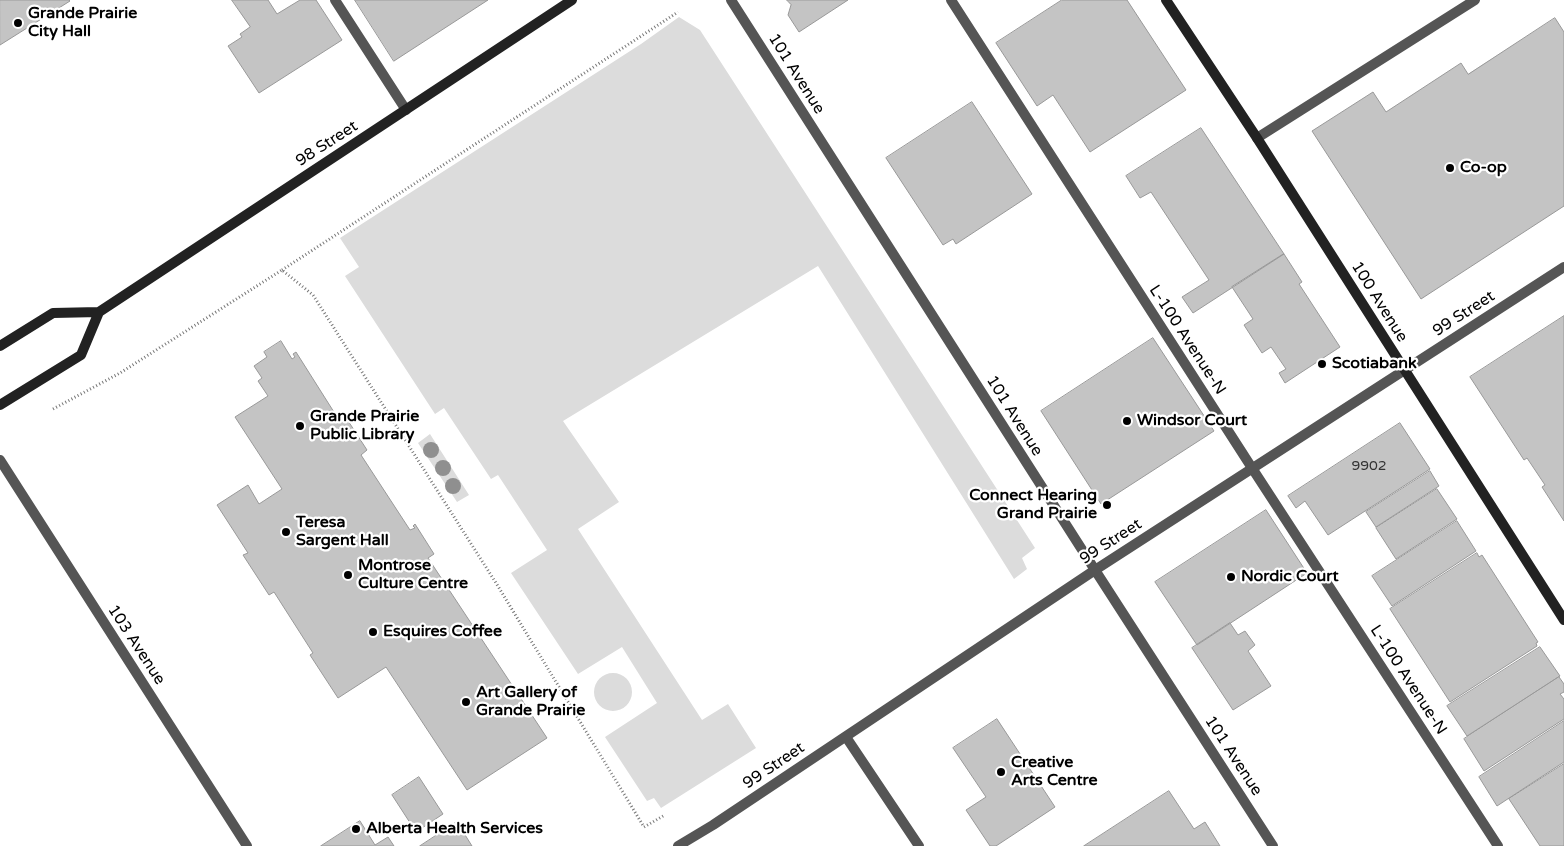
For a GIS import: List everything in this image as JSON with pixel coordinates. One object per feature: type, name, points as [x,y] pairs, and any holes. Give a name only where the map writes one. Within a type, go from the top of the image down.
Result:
[{"type":"main road","name":"98 Street","points":[[99,312],[406,110],[557,4],[572,0]]},
{"type":"main road","name":"100 Avenue","points":[[1166,0],[1257,138],[1564,620]]},
{"type":"main road","points":[[0,346],[53,313],[99,312],[81,356],[0,406]]},
{"type":"street","points":[[335,0],[406,110]]},
{"type":"street","name":"101 Avenue","points":[[731,0],[1094,570],[1273,846]]},
{"type":"street","name":"L-100 Avenue-N","points":[[951,0],[1498,846]]},
{"type":"street","points":[[1257,138],[1475,0]]},
{"type":"street","name":"99 Street","points":[[678,846],[846,737],[1094,570],[1564,267]]},
{"type":"street","name":"103 Avenue","points":[[0,460],[247,846]]},
{"type":"street","points":[[846,737],[919,846]]},
{"type":"path","points":[[53,409],[120,373],[282,270],[678,12]]},
{"type":"path","points":[[282,270],[313,295],[496,583],[644,827],[665,815]]},
{"type":"shaded area","points":[[679,17],[700,30],[1035,548],[1022,558],[1027,569],[1014,579],[818,266],[563,421],[619,502],[578,529],[702,720],[728,704],[756,748],[661,808],[654,798],[647,801],[605,737],[657,703],[622,647],[578,674],[511,573],[547,550],[498,475],[491,479],[444,408],[435,414],[345,276],[359,267],[340,238],[641,44]]},
{"type":"shaded area","points":[[430,434],[469,495],[457,502],[418,443]]},
{"type":"shaded area","points":[[613,673],[627,678],[632,692],[627,706],[613,711],[599,706],[594,692],[599,678]]},
{"type":"building","name":"Grande Prairie City Hall","points":[[0,0],[69,0],[70,1],[0,45]]},
{"type":"building","points":[[232,0],[268,0],[277,14],[300,0],[316,0],[342,40],[259,93],[228,46],[242,37],[240,34],[250,27]]},
{"type":"building","points":[[355,0],[488,0],[394,61]]},
{"type":"building","points":[[787,0],[848,0],[799,32],[788,15],[791,5]]},
{"type":"building","points":[[1062,0],[1127,0],[1186,90],[1090,152],[1053,95],[1037,106],[996,43]]},
{"type":"building","name":"Co-op","points":[[1555,18],[1564,32],[1564,206],[1421,299],[1312,131],[1373,92],[1386,112],[1461,63],[1468,74]]},
{"type":"building","points":[[972,102],[1032,194],[956,244],[953,239],[943,245],[886,158]]},
{"type":"building","points":[[1201,128],[1284,254],[1193,313],[1182,297],[1209,280],[1151,192],[1140,198],[1126,176]]},
{"type":"building","points":[[1284,254],[1302,282],[1299,284],[1340,347],[1285,383],[1279,373],[1286,369],[1271,347],[1262,353],[1244,325],[1253,319],[1232,287]]},
{"type":"building","points":[[1564,316],[1564,521],[1542,487],[1545,485],[1527,458],[1524,460],[1470,377]]},
{"type":"building","name":"Windsor Court","points":[[1153,338],[1214,431],[1101,504],[1041,411]]},
{"type":"building","name":"Montrose Culture Centre","points":[[281,341],[292,359],[295,357],[293,354],[296,352],[339,420],[343,417],[343,413],[367,450],[361,455],[410,530],[415,528],[413,526],[415,524],[434,554],[428,558],[547,738],[467,790],[386,667],[338,698],[310,655],[313,653],[274,592],[269,595],[243,555],[248,553],[217,505],[248,485],[259,504],[282,489],[235,417],[268,396],[258,381],[262,378],[254,366],[267,357],[264,352]]},
{"type":"building","points":[[1400,423],[1430,469],[1328,535],[1305,501],[1296,508],[1288,496]]},
{"type":"building","points":[[1430,471],[1439,486],[1376,527],[1366,512]]},
{"type":"building","points":[[1437,489],[1457,519],[1396,559],[1376,528]]},
{"type":"building","name":"Nordic Court","points":[[1266,510],[1307,573],[1197,645],[1155,582]]},
{"type":"building","points":[[1457,521],[1476,551],[1392,606],[1372,576]]},
{"type":"building","points":[[1477,553],[1479,557],[1482,555],[1538,642],[1536,643],[1537,646],[1450,702],[1390,609]]},
{"type":"building","points":[[1230,623],[1238,635],[1245,631],[1255,645],[1248,651],[1271,686],[1233,710],[1192,648]]},
{"type":"building","points":[[1540,647],[1560,676],[1467,736],[1447,706]]},
{"type":"building","points":[[1559,677],[1564,684],[1564,692],[1560,694],[1564,699],[1564,719],[1484,771],[1464,739]]},
{"type":"building","name":"Creative Arts Centre","points":[[997,719],[1055,807],[996,846],[990,846],[966,810],[986,797],[953,748]]},
{"type":"building","points":[[1564,721],[1564,762],[1497,806],[1479,777]]},
{"type":"building","points":[[1564,764],[1564,846],[1540,846],[1509,799]]},
{"type":"building","points":[[419,777],[443,814],[416,832],[392,795]]},
{"type":"building","points":[[1169,791],[1194,829],[1205,822],[1220,846],[1084,846]]},
{"type":"building","name":"Alberta Health Services","points":[[360,821],[375,845],[388,837],[394,846],[321,846]]},
{"type":"building","name":"Alberta Health Services","points":[[457,822],[472,846],[420,846]]},
{"type":"place","name":"Grande Prairie City Hall","points":[[18,23]]},
{"type":"place","name":"Co-op","points":[[1450,168]]},
{"type":"place","name":"Scotiabank","points":[[1322,364]]},
{"type":"place","name":"Windsor Court","points":[[1127,421]]},
{"type":"place","name":"Grande Prairie Public Library","points":[[300,426]]},
{"type":"place","name":"Connect Hearing Grand Prairie","points":[[1107,505]]},
{"type":"place","name":"Teresa Sargent Hall","points":[[286,532]]},
{"type":"place","name":"Montrose Culture Centre","points":[[348,575]]},
{"type":"place","name":"Nordic Court","points":[[1231,577]]},
{"type":"place","name":"Esquires Coffee","points":[[373,632]]},
{"type":"place","name":"Art Gallery of Grande Prairie","points":[[466,702]]},
{"type":"place","name":"Creative Arts Centre","points":[[1001,772]]},
{"type":"place","name":"Alberta Health Services","points":[[356,829]]}]
